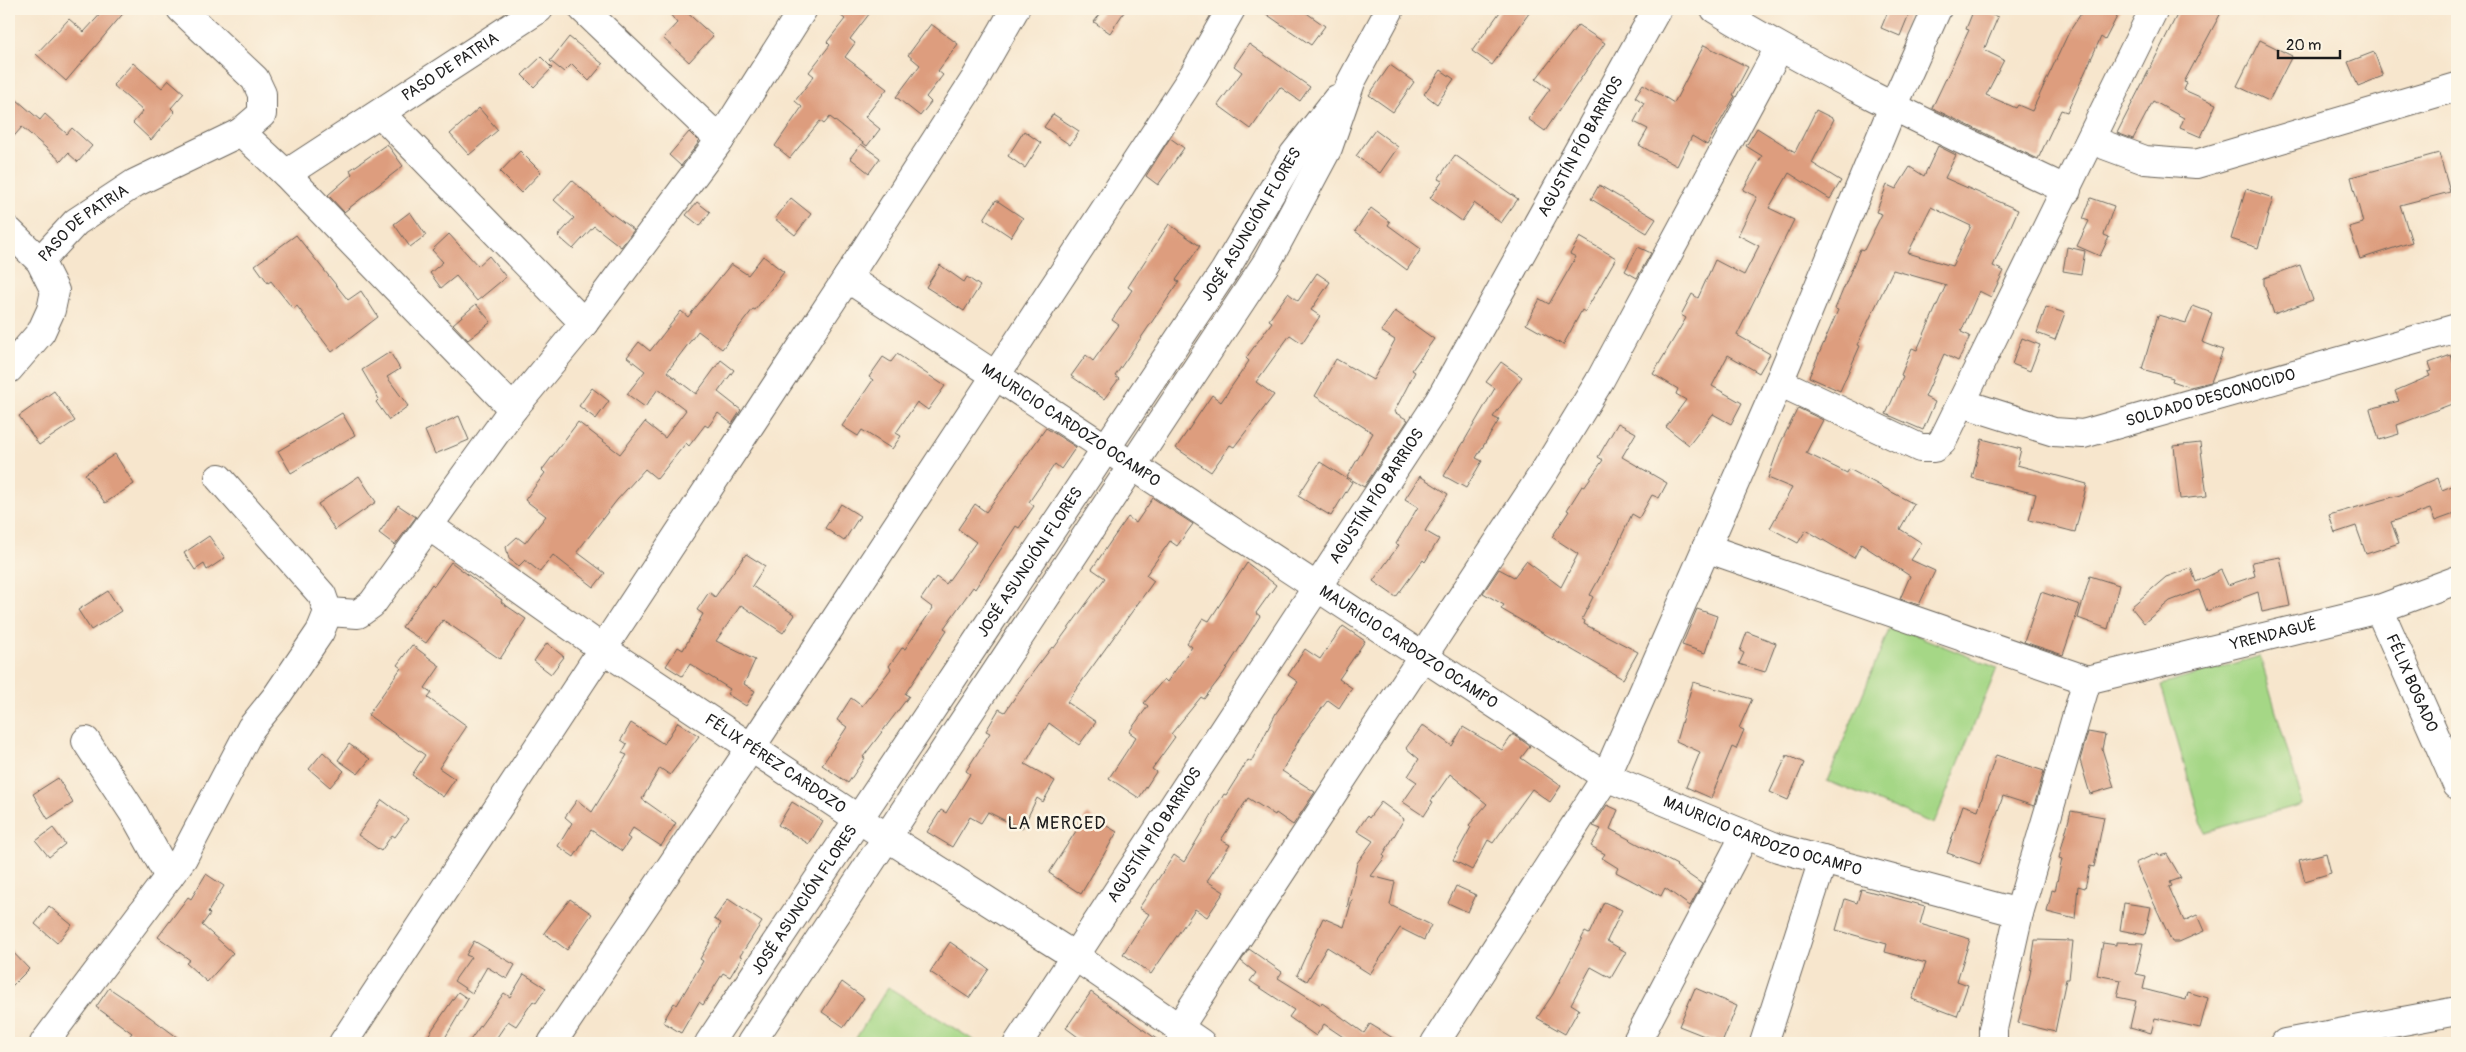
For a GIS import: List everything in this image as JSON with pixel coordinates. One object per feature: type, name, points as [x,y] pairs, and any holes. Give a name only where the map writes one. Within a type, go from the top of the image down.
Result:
[{"type":"street","name":"PASO DE PATRIA","points":[[9,369],[40,332],[51,310],[55,291],[40,261],[76,222],[135,183],[240,132],[262,114],[262,94],[255,79],[181,9]]},
{"type":"street","name":"PASO DE PATRIA","points":[[286,174],[539,9]]},
{"type":"street","points":[[584,9],[720,140]]},
{"type":"street","points":[[328,612],[358,614],[372,604],[514,409],[584,323],[720,140],[803,9]]},
{"type":"street","points":[[343,1043],[846,278],[975,79],[1014,9]]},
{"type":"street","points":[[552,1043],[752,746],[1194,74],[1231,9]]},
{"type":"street","name":"JOSÉ ASUNCIÓN FLORES","points":[[751,1043],[1267,262],[1328,148],[1351,82],[1390,9]]},
{"type":"street","name":"AGUSTÍN PÍO BARRIOS","points":[[1018,1043],[1440,401],[1657,9]]},
{"type":"street","points":[[1715,9],[1779,48],[1893,107],[2066,190]]},
{"type":"street","points":[[1435,1043],[1606,777],[1779,382],[1893,107],[1937,9]]},
{"type":"street","points":[[1779,382],[1920,448],[1934,448],[1942,442],[2154,9]]},
{"type":"street","points":[[1178,1029],[1546,469],[1600,382],[1779,48]]},
{"type":"street","name":"JOSÉ ASUNCIÓN FLORES","points":[[710,1043],[1225,270],[1294,154],[1351,82]]},
{"type":"street","points":[[2091,140],[2145,160],[2196,164],[2457,87]]},
{"type":"street","points":[[380,114],[584,323]]},
{"type":"street","points":[[240,132],[286,174],[514,409]]},
{"type":"street","points":[[9,231],[40,261]]},
{"type":"street","name":"MAURICIO CARDOZO OCAMPO","points":[[846,278],[1606,777],[1720,822],[1745,835],[1778,848],[2019,913]]},
{"type":"street","name":"SOLDADO DESCONOCIDO","points":[[1962,403],[2054,432],[2083,434],[2457,328]]},
{"type":"street","points":[[44,1043],[184,858],[251,728],[276,697],[320,632],[328,612],[322,595],[219,478]]},
{"type":"street","name":"FÉLIX PÉREZ CARDOZO","points":[[429,526],[602,649],[752,746],[860,820],[1076,957],[1178,1029],[1201,1043]]},
{"type":"street","points":[[1706,548],[2087,680],[2019,913],[1992,1029],[1993,1042]]},
{"type":"street","name":"YRENDAGUÉ","points":[[2087,680],[2379,609],[2457,580]]},
{"type":"street","name":"FÉLIX BOGADO","points":[[2379,609],[2457,785]]},
{"type":"street","points":[[86,742],[134,814],[169,877]]},
{"type":"street","points":[[1636,1043],[1745,835]]},
{"type":"street","points":[[1764,1043],[1823,860]]},
{"type":"street","points":[[2285,1043],[2408,1032],[2457,1011]]},
{"type":"green space","points":[[1891,625],[1997,668],[1934,824],[1827,781]]},
{"type":"green space","points":[[2260,656],[2303,804],[2204,832],[2161,685]]},
{"type":"green space","points":[[888,987],[978,1043],[853,1043]]},
{"type":"building","points":[[105,9],[127,9],[66,81],[36,54],[69,19],[84,32]]},
{"type":"building","points":[[666,9],[683,9],[713,36],[689,62],[663,38],[677,23]]},
{"type":"building","points":[[832,9],[873,9],[850,39],[855,43],[845,57],[887,89],[865,117],[880,129],[867,146],[830,117],[824,124],[820,121],[790,158],[775,146],[802,107],[795,101],[814,76],[809,72],[830,45],[827,42],[845,19]]},
{"type":"building","points":[[1104,9],[1126,9],[1110,33],[1094,22]]},
{"type":"building","points":[[1259,9],[1301,9],[1325,26],[1311,45]]},
{"type":"building","points":[[1502,9],[1532,9],[1492,65],[1472,51]]},
{"type":"building","points":[[1889,9],[1911,9],[1900,36],[1881,28]]},
{"type":"building","points":[[1974,9],[1998,17],[1984,50],[2004,60],[1986,95],[2016,108],[2018,105],[2032,111],[2069,32],[2084,9],[2121,9],[2105,40],[2101,37],[2067,112],[2061,110],[2038,159],[1932,108],[1969,30],[1966,29]]},
{"type":"building","points":[[2180,9],[2223,9],[2184,82],[2187,83],[2184,90],[2216,104],[2201,137],[2180,128],[2184,118],[2153,101],[2133,139],[2117,133]]},
{"type":"building","points":[[931,24],[958,44],[938,71],[943,75],[926,97],[931,102],[920,116],[896,97],[920,65],[908,55]]},
{"type":"building","points":[[1578,25],[1605,43],[1545,131],[1528,119],[1550,89],[1536,79]]},
{"type":"building","points":[[569,37],[603,64],[589,81],[572,64],[564,72],[550,61]]},
{"type":"building","points":[[2260,40],[2292,56],[2269,101],[2237,86]]},
{"type":"building","points":[[1249,44],[1310,87],[1300,101],[1280,87],[1251,129],[1218,105],[1242,72],[1234,66]]},
{"type":"building","points":[[1704,45],[1748,67],[1733,95],[1735,96],[1707,145],[1692,136],[1677,166],[1639,145],[1648,129],[1634,122],[1644,103],[1635,97],[1643,84],[1674,103]]},
{"type":"building","points":[[2374,52],[2383,76],[2358,86],[2348,62]]},
{"type":"building","points":[[541,57],[552,68],[534,87],[522,75]]},
{"type":"building","points":[[133,63],[162,88],[169,80],[184,93],[171,108],[175,112],[151,140],[133,123],[143,111],[113,85]]},
{"type":"building","points":[[1390,65],[1414,82],[1393,112],[1369,95]]},
{"type":"building","points":[[1441,70],[1454,79],[1437,104],[1424,94]]},
{"type":"building","points":[[9,93],[40,120],[45,114],[67,134],[72,128],[92,146],[78,162],[68,153],[61,161],[22,127],[9,142]]},
{"type":"building","points":[[479,108],[498,130],[469,155],[450,134]]},
{"type":"building","points":[[1816,110],[1834,119],[1812,163],[1841,181],[1830,199],[1789,173],[1769,208],[1794,220],[1737,335],[1770,354],[1759,373],[1728,355],[1712,386],[1742,403],[1731,424],[1713,414],[1689,445],[1666,427],[1686,400],[1676,394],[1678,389],[1653,374],[1686,318],[1681,315],[1692,294],[1698,298],[1715,260],[1744,275],[1759,246],[1738,235],[1757,197],[1743,190],[1762,156],[1746,146],[1757,128],[1795,152]]},
{"type":"building","points":[[1053,114],[1079,131],[1070,145],[1044,127]]},
{"type":"building","points":[[1375,130],[1398,147],[1380,173],[1356,156]]},
{"type":"building","points":[[1024,131],[1041,143],[1025,168],[1008,156]]},
{"type":"building","points":[[689,132],[699,142],[681,166],[669,155]]},
{"type":"building","points":[[1170,138],[1184,148],[1158,185],[1146,176]]},
{"type":"building","points":[[387,144],[403,166],[344,212],[328,195],[352,174],[350,170]]},
{"type":"building","points":[[861,144],[880,158],[869,173],[850,158]]},
{"type":"building","points":[[1938,146],[1956,155],[1945,178],[2018,210],[1993,266],[2004,271],[1991,297],[1979,291],[1961,332],[1970,336],[1958,361],[1944,354],[1925,397],[1935,402],[1923,430],[1886,414],[1903,376],[1901,375],[1912,348],[1917,350],[1946,285],[1893,270],[1857,345],[1860,346],[1840,391],[1809,377],[1838,310],[1835,309],[1860,249],[1864,250],[1882,214],[1876,212],[1887,185],[1896,189],[1910,167],[1924,176]],"holes":[[[1931,207],[1971,226],[1952,266],[1908,253]]]},
{"type":"building","points":[[520,151],[541,172],[521,193],[500,172]]},
{"type":"building","points":[[2439,153],[2450,192],[2400,205],[2412,242],[2360,259],[2349,227],[2363,223],[2351,177]]},
{"type":"building","points":[[1455,155],[1518,199],[1501,223],[1474,203],[1462,221],[1430,198],[1442,181],[1438,179]]},
{"type":"building","points":[[572,180],[611,215],[634,230],[621,247],[594,226],[573,249],[558,236],[574,218],[554,200]]},
{"type":"building","points":[[1599,185],[1656,219],[1647,233],[1591,199]]},
{"type":"building","points":[[2246,189],[2273,198],[2258,248],[2231,239]]},
{"type":"building","points":[[791,198],[811,214],[795,235],[775,219]]},
{"type":"building","points":[[2091,198],[2114,206],[2104,235],[2109,237],[2100,256],[2077,246],[2089,221],[2083,219]]},
{"type":"building","points":[[996,200],[1023,218],[1011,237],[984,219]]},
{"type":"building","points":[[697,202],[710,212],[700,226],[686,215]]},
{"type":"building","points":[[1371,208],[1390,222],[1388,225],[1421,249],[1407,270],[1355,231]]},
{"type":"building","points":[[410,212],[426,235],[410,247],[394,224]]},
{"type":"building","points":[[1169,224],[1200,246],[1176,280],[1179,282],[1115,376],[1119,379],[1104,399],[1071,376],[1086,355],[1093,361],[1119,325],[1112,320],[1132,290],[1128,287]]},
{"type":"building","points":[[449,234],[478,266],[489,256],[506,277],[477,301],[456,276],[441,288],[430,273],[443,262],[432,250]]},
{"type":"building","points":[[296,235],[348,300],[361,291],[378,317],[332,352],[297,306],[293,309],[271,281],[268,283],[255,265]]},
{"type":"building","points":[[1580,237],[1616,258],[1585,312],[1582,310],[1563,345],[1526,324],[1540,299],[1549,304],[1576,257],[1570,254]]},
{"type":"building","points":[[1638,247],[1651,253],[1637,278],[1625,271]]},
{"type":"building","points":[[2067,247],[2085,251],[2081,274],[2063,271]]},
{"type":"building","points":[[763,256],[784,272],[755,310],[753,309],[722,349],[698,331],[667,372],[696,394],[721,360],[734,370],[718,392],[741,410],[732,424],[718,413],[708,427],[705,425],[689,446],[686,443],[657,479],[645,469],[617,500],[577,552],[605,573],[594,587],[553,555],[540,572],[525,560],[519,566],[509,559],[506,547],[517,537],[525,543],[546,516],[525,500],[545,473],[542,470],[578,422],[620,454],[645,422],[665,438],[686,410],[658,389],[645,407],[627,394],[645,371],[627,357],[639,342],[650,351],[681,311],[688,317],[731,264],[748,275]]},
{"type":"building","points":[[940,265],[964,282],[967,277],[980,286],[964,311],[926,287]]},
{"type":"building","points":[[2300,265],[2313,300],[2274,314],[2264,284],[2264,278]]},
{"type":"building","points":[[1317,273],[1330,282],[1311,310],[1320,316],[1302,343],[1290,335],[1256,382],[1274,395],[1234,447],[1230,445],[1211,472],[1176,448],[1212,395],[1221,402],[1249,361],[1246,358],[1272,322],[1269,320],[1288,293],[1298,301]]},
{"type":"building","points":[[476,304],[491,322],[468,340],[453,324]]},
{"type":"building","points":[[2193,306],[2212,313],[2202,342],[2223,350],[2211,382],[2190,387],[2172,381],[2173,378],[2142,369],[2158,315],[2186,323]]},
{"type":"building","points":[[2046,307],[2065,313],[2055,340],[2037,333]]},
{"type":"building","points":[[1395,311],[1434,339],[1412,370],[1415,372],[1394,412],[1408,420],[1364,487],[1347,477],[1373,433],[1315,396],[1336,359],[1373,380],[1395,340],[1381,331]]},
{"type":"building","points":[[2022,338],[2040,345],[2030,371],[2012,364]]},
{"type":"building","points":[[390,352],[400,369],[387,377],[408,406],[389,420],[376,402],[379,399],[362,370]]},
{"type":"building","points":[[897,354],[945,386],[928,410],[917,402],[896,433],[901,436],[892,449],[862,430],[858,436],[842,426],[873,380],[869,377],[883,357],[891,362]]},
{"type":"building","points":[[2451,355],[2457,375],[2457,402],[2397,425],[2399,434],[2379,440],[2370,409],[2399,401],[2395,391],[2430,376],[2428,372],[2432,371],[2429,363]]},
{"type":"building","points":[[1501,362],[1522,377],[1493,417],[1499,420],[1476,458],[1482,461],[1466,488],[1444,476],[1495,388],[1486,382]]},
{"type":"building","points":[[592,388],[609,401],[596,419],[579,406]]},
{"type":"building","points":[[54,391],[75,421],[39,445],[19,416]]},
{"type":"building","points":[[1798,408],[1823,420],[1806,453],[1847,473],[1849,469],[1914,504],[1900,529],[1922,543],[1911,560],[1935,571],[1919,605],[1900,599],[1910,576],[1861,544],[1854,558],[1806,530],[1798,543],[1770,528],[1792,488],[1768,478],[1780,444]]},
{"type":"building","points":[[342,413],[355,435],[291,473],[278,451]]},
{"type":"building","points":[[459,416],[469,440],[435,454],[425,431]]},
{"type":"building","points":[[1618,423],[1636,433],[1622,457],[1667,483],[1659,498],[1652,495],[1639,518],[1632,514],[1607,567],[1590,595],[1593,597],[1582,619],[1585,621],[1584,624],[1638,652],[1623,679],[1501,609],[1504,605],[1483,593],[1499,569],[1514,577],[1526,561],[1561,587],[1578,554],[1552,537],[1582,486],[1584,487],[1603,460],[1598,457]]},
{"type":"building","points":[[1046,428],[1076,447],[1061,469],[1055,464],[1029,502],[1034,506],[1019,528],[1016,526],[975,589],[973,587],[944,628],[947,630],[905,694],[909,696],[863,757],[865,758],[848,783],[822,765],[847,727],[837,720],[851,698],[862,706],[891,669],[889,666],[902,648],[905,649],[933,608],[921,599],[936,577],[946,584],[976,542],[958,529],[975,504],[986,512]]},
{"type":"building","points":[[1982,439],[2021,449],[2017,465],[2087,484],[2075,532],[2029,520],[2036,494],[1972,478]]},
{"type":"building","points":[[2200,443],[2207,496],[2180,499],[2174,446]]},
{"type":"building","points":[[115,454],[134,484],[105,503],[85,474]]},
{"type":"building","points":[[1320,462],[1352,482],[1331,516],[1298,496]]},
{"type":"building","points":[[359,476],[376,502],[335,530],[318,504]]},
{"type":"building","points":[[1420,476],[1448,494],[1425,531],[1439,539],[1425,562],[1423,560],[1396,597],[1373,581],[1399,545],[1396,544],[1418,507],[1405,499]]},
{"type":"building","points":[[2438,478],[2442,490],[2457,484],[2457,513],[2435,521],[2430,509],[2391,522],[2399,543],[2366,554],[2356,526],[2335,533],[2329,515],[2400,495]]},
{"type":"building","points":[[1153,498],[1193,524],[1177,546],[1170,541],[1146,575],[1154,581],[1067,702],[1096,722],[1079,745],[1049,723],[1025,764],[1055,781],[1043,802],[1037,798],[1022,829],[988,812],[981,823],[970,817],[952,847],[927,832],[941,810],[946,813],[970,774],[966,771],[990,733],[986,731],[999,709],[1005,712],[1024,684],[1052,647],[1054,648],[1105,578],[1092,569],[1128,517],[1136,523]]},
{"type":"building","points":[[841,504],[860,516],[844,541],[825,528]]},
{"type":"building","points":[[398,505],[416,517],[395,545],[379,533]]},
{"type":"building","points":[[209,536],[225,558],[207,570],[204,564],[195,570],[184,553]]},
{"type":"building","points":[[746,554],[765,566],[752,586],[795,615],[783,633],[741,605],[716,641],[755,660],[744,684],[755,691],[746,706],[727,694],[730,689],[690,664],[682,676],[666,666],[678,647],[683,650],[703,614],[697,610],[709,592],[715,597]]},
{"type":"building","points":[[2280,557],[2290,606],[2262,612],[2258,592],[2207,611],[2199,590],[2170,601],[2144,623],[2131,607],[2166,577],[2191,568],[2196,582],[2221,570],[2228,585],[2255,576],[2252,562]]},
{"type":"building","points":[[451,562],[502,600],[501,602],[526,619],[500,659],[443,620],[426,643],[402,627],[432,584],[434,586]]},
{"type":"building","points":[[1247,563],[1276,585],[1256,613],[1260,616],[1223,674],[1204,699],[1201,697],[1171,734],[1175,737],[1152,769],[1156,772],[1139,798],[1109,778],[1136,737],[1129,732],[1148,706],[1144,703],[1164,679],[1167,682],[1192,647],[1187,643],[1203,618],[1209,621]]},
{"type":"building","points":[[2090,576],[2119,585],[2108,629],[2078,618]]},
{"type":"building","points":[[108,591],[121,611],[91,630],[78,610]]},
{"type":"building","points":[[2041,592],[2080,605],[2063,655],[2024,642]]},
{"type":"building","points":[[1697,609],[1717,616],[1705,653],[1682,645]]},
{"type":"building","points":[[1343,626],[1365,641],[1339,679],[1352,688],[1339,708],[1328,700],[1301,736],[1282,771],[1315,792],[1293,825],[1276,813],[1275,815],[1248,798],[1221,840],[1230,845],[1207,881],[1224,892],[1207,917],[1195,909],[1151,974],[1123,954],[1149,914],[1139,908],[1174,855],[1184,862],[1224,794],[1226,795],[1248,760],[1251,762],[1276,713],[1298,682],[1288,675],[1305,649],[1320,659]]},
{"type":"building","points":[[1747,632],[1776,643],[1765,672],[1739,664],[1744,653],[1740,651]]},
{"type":"building","points":[[547,643],[564,657],[551,674],[534,661]]},
{"type":"building","points":[[412,645],[440,666],[425,688],[432,693],[428,698],[467,726],[439,768],[455,779],[443,797],[412,775],[425,755],[368,715],[401,668],[397,665]]},
{"type":"building","points":[[1693,682],[1752,699],[1739,728],[1744,730],[1736,749],[1732,747],[1711,798],[1686,787],[1700,752],[1676,741]]},
{"type":"building","points":[[678,722],[699,736],[670,775],[660,768],[642,799],[676,823],[661,846],[633,828],[627,837],[630,839],[622,851],[591,830],[574,857],[558,846],[572,823],[565,817],[577,800],[592,812],[627,755],[622,753],[627,744],[621,740],[631,723],[664,744]]},
{"type":"building","points":[[1423,725],[1452,746],[1463,727],[1502,750],[1513,734],[1530,746],[1521,758],[1561,786],[1550,802],[1532,789],[1493,843],[1488,840],[1472,870],[1453,860],[1471,827],[1469,825],[1487,804],[1450,774],[1431,801],[1433,802],[1424,816],[1403,802],[1417,782],[1408,776],[1419,759],[1406,748]]},
{"type":"building","points":[[2088,732],[2105,735],[2102,749],[2114,787],[2090,794],[2080,760]]},
{"type":"building","points":[[349,744],[370,759],[358,774],[338,760]]},
{"type":"building","points":[[323,752],[344,771],[330,787],[309,769]]},
{"type":"building","points":[[1787,755],[1804,763],[1788,800],[1770,792]]},
{"type":"building","points":[[1996,755],[2044,771],[2034,806],[2003,796],[1980,864],[1947,853],[1963,805],[1978,810]]},
{"type":"building","points":[[58,778],[73,803],[48,819],[33,794]]},
{"type":"building","points":[[382,800],[408,819],[395,837],[392,835],[381,851],[358,835]]},
{"type":"building","points":[[792,802],[823,821],[809,844],[778,825]]},
{"type":"building","points":[[1381,802],[1404,819],[1383,855],[1385,857],[1371,876],[1395,882],[1390,905],[1431,925],[1424,940],[1400,928],[1370,974],[1327,947],[1307,981],[1297,975],[1323,918],[1344,927],[1352,900],[1347,907],[1357,863],[1373,841],[1357,831],[1367,816],[1369,818]]},
{"type":"building","points":[[1607,805],[1618,810],[1610,829],[1677,865],[1702,884],[1690,906],[1665,888],[1661,896],[1616,872],[1618,868],[1602,858],[1605,854],[1591,846],[1601,829],[1593,826]]},
{"type":"building","points":[[2071,811],[2104,817],[2094,867],[2090,866],[2085,888],[2078,886],[2075,919],[2047,912],[2052,890],[2055,891],[2062,859],[2059,858]]},
{"type":"building","points":[[1087,814],[1117,832],[1081,894],[1049,873]]},
{"type":"building","points":[[53,828],[65,844],[49,857],[36,841]]},
{"type":"building","points":[[2158,853],[2159,856],[2167,854],[2181,878],[2170,882],[2172,886],[2169,887],[2184,921],[2197,915],[2204,931],[2179,942],[2172,942],[2135,863]]},
{"type":"building","points":[[2326,853],[2331,873],[2305,881],[2299,860]]},
{"type":"building","points":[[206,874],[224,886],[208,912],[210,914],[202,925],[233,953],[207,982],[186,963],[190,960],[158,937],[188,897],[191,899]]},
{"type":"building","points":[[1456,886],[1476,895],[1468,912],[1448,903]]},
{"type":"building","points":[[1861,889],[1925,906],[1920,924],[1970,939],[1957,981],[1968,985],[1957,1016],[1912,999],[1926,963],[1885,952],[1887,944],[1836,930],[1845,899],[1857,903]]},
{"type":"building","points":[[570,899],[592,914],[567,950],[544,933]]},
{"type":"building","points":[[728,899],[762,922],[740,956],[742,957],[730,977],[723,973],[703,1005],[699,1002],[681,1033],[663,1022],[674,1003],[677,1005],[703,961],[700,959],[721,923],[714,919]]},
{"type":"building","points":[[1604,902],[1622,910],[1607,941],[1626,952],[1611,978],[1591,967],[1571,1004],[1579,1009],[1565,1034],[1537,1018],[1553,994],[1585,932],[1589,934]]},
{"type":"building","points":[[2124,903],[2151,907],[2145,935],[2120,930]]},
{"type":"building","points":[[49,906],[72,925],[57,943],[35,924]]},
{"type":"building","points":[[2035,940],[2073,941],[2069,979],[2066,979],[2055,1032],[2018,1023],[2030,974]]},
{"type":"building","points":[[474,941],[515,965],[507,979],[487,967],[472,993],[454,981],[471,957],[466,955]]},
{"type":"building","points":[[950,942],[989,969],[969,998],[930,972]]},
{"type":"building","points":[[2116,942],[2143,943],[2136,974],[2146,976],[2143,989],[2186,1000],[2188,992],[2208,998],[2200,1028],[2155,1018],[2151,1033],[2130,1027],[2136,1001],[2117,997],[2121,980],[2097,975],[2103,943],[2116,945]]},
{"type":"building","points":[[9,948],[29,969],[9,989]]},
{"type":"building","points":[[1249,949],[1282,972],[1278,978],[1321,1005],[1322,1003],[1364,1033],[1370,1024],[1401,1043],[1352,1043],[1324,1024],[1316,1036],[1289,1017],[1294,1010],[1250,981],[1256,973],[1241,961]]},
{"type":"building","points":[[524,974],[546,988],[536,1003],[533,1001],[516,1026],[508,1021],[493,1043],[468,1043],[504,993],[510,997]]},
{"type":"building","points":[[842,982],[864,998],[844,1027],[822,1012]]},
{"type":"building","points":[[109,988],[185,1043],[124,1043],[132,1033],[96,1007]]},
{"type":"building","points":[[1695,988],[1737,1006],[1722,1043],[1679,1026]]},
{"type":"building","points":[[458,992],[468,999],[442,1043],[423,1043]]},
{"type":"building","points":[[1091,992],[1162,1043],[1086,1043],[1066,1028]]},
{"type":"district","name":"LA MERCED","points":[[1057,823]]}]
